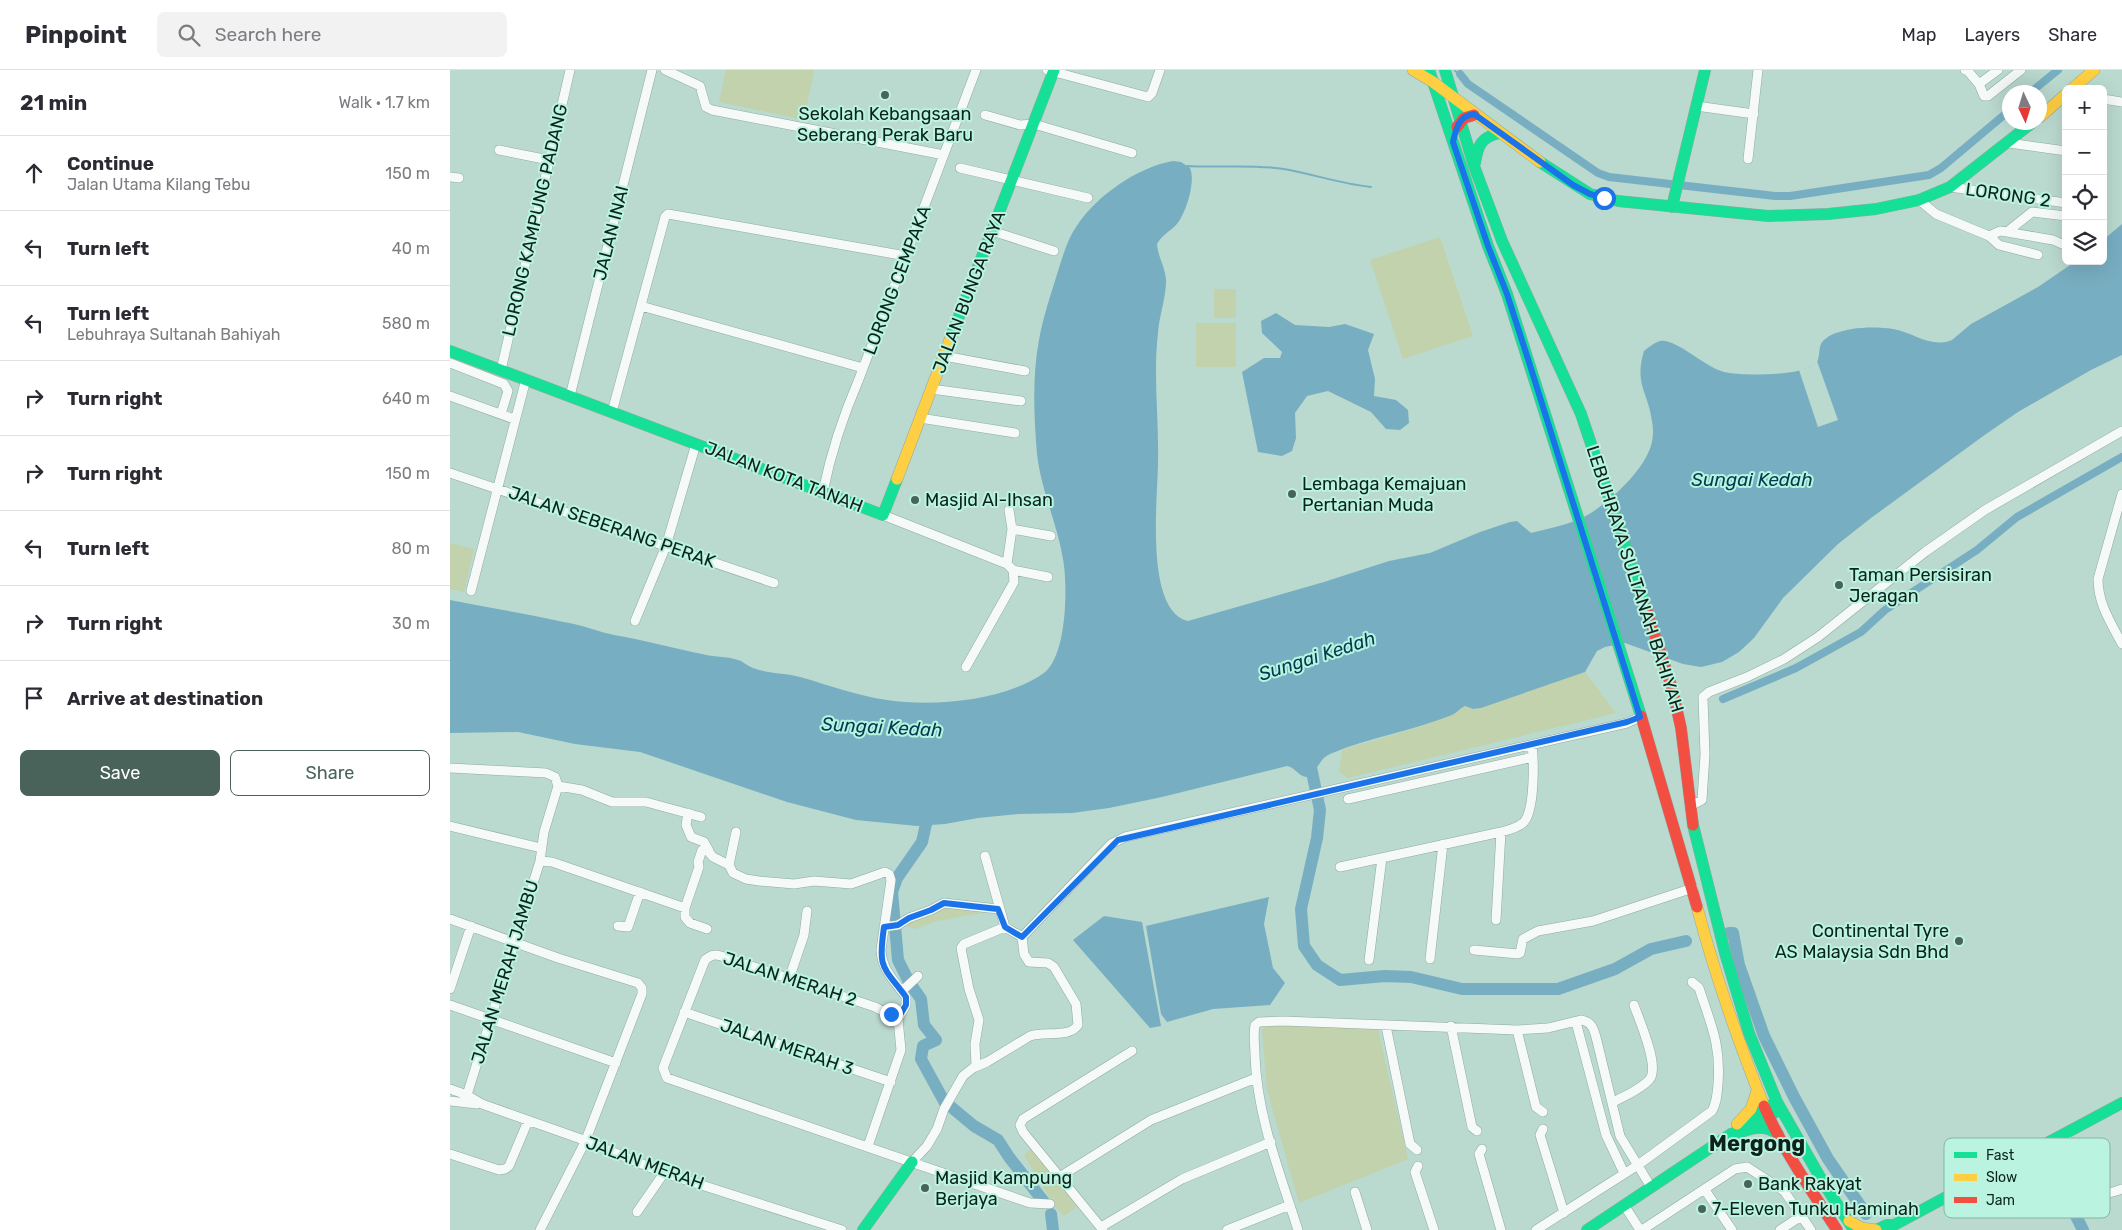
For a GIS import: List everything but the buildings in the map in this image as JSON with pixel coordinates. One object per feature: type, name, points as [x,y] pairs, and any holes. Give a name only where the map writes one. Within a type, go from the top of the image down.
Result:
[{"type":"main road","points":[[1413,70],[1433,82],[1573,185],[1590,194],[1618,201],[1672,207],[1786,216],[1876,209],[1919,200],[1950,187],[2023,130]]},
{"type":"main road","name":"LEBUHRAYA SULTANAH BAHIYAH","points":[[1429,70],[1488,246],[1507,294],[1574,504],[1635,696],[1704,927],[1710,956],[1737,1038],[1757,1091],[1778,1134],[1837,1230]]},
{"type":"main road","name":"LEBUHRAYA SULTANAH BAHIYAH","points":[[1444,70],[1474,166],[1502,241],[1581,414],[1672,688],[1682,728],[1690,806],[1698,848],[1725,953],[1749,1033],[1779,1105],[1824,1184],[1854,1230]]},
{"type":"main road","points":[[1672,207],[1705,70]]},
{"type":"main road","points":[[2077,85],[2094,70]]},
{"type":"main road","name":"JALAN BUNGA RAYA","points":[[883,515],[1034,124],[1052,71]]},
{"type":"main road","points":[[2047,111],[2062,98]]},
{"type":"main road","points":[[1453,142],[1460,121],[1474,114]]},
{"type":"main road","points":[[1474,166],[1479,143],[1490,135],[1500,133]]},
{"type":"main road","name":"JALAN KOTA TANAH","points":[[450,351],[883,515]]},
{"type":"main road","points":[[1736,1130],[1751,1109],[1757,1091]]},
{"type":"main road","points":[[2057,1138],[2122,1103]]},
{"type":"main road","points":[[1587,1230],[1736,1130],[1779,1105]]},
{"type":"main road","points":[[1736,1130],[1764,1126],[1778,1134]]},
{"type":"main road","points":[[864,1230],[912,1162]]},
{"type":"main road","points":[[1847,1219],[1862,1228],[1876,1230],[1887,1225],[1893,1227],[1944,1199]]},
{"type":"street","name":"LORONG KAMPUNG PADANG","points":[[501,370],[570,70]]},
{"type":"street","name":"JALAN INAI","points":[[570,396],[652,70]]},
{"type":"street","points":[[665,70],[700,86],[706,107],[712,110],[944,155]]},
{"type":"street","name":"LORONG CEMPAKA","points":[[823,492],[836,437],[976,70]]},
{"type":"street","points":[[1052,71],[1148,97],[1152,93],[1160,70]]},
{"type":"street","points":[[1748,159],[1758,70]]},
{"type":"street","points":[[1965,70],[1979,84],[1984,96],[1988,96],[2021,70]]},
{"type":"street","points":[[1979,84],[1998,70]]},
{"type":"street","points":[[2107,100],[2122,102]]},
{"type":"street","points":[[1696,106],[1754,114]]},
{"type":"street","points":[[985,115],[1020,125],[1034,124],[1132,153]]},
{"type":"street","points":[[2009,142],[2062,149]]},
{"type":"street","points":[[499,150],[549,160]]},
{"type":"street","points":[[960,168],[1088,198]]},
{"type":"street","name":"LORONG 2","points":[[1950,187],[2062,202]]},
{"type":"street","points":[[1919,200],[1941,216],[1989,236],[1998,245],[2038,255]]},
{"type":"street","points":[[2008,232],[2032,212],[2062,216]]},
{"type":"street","points":[[612,412],[665,217],[670,213],[906,256]]},
{"type":"street","points":[[992,231],[1054,251]]},
{"type":"street","points":[[1989,236],[2000,231],[2053,240],[2062,244]]},
{"type":"street","points":[[641,306],[863,368]]},
{"type":"street","points":[[944,356],[1025,372]]},
{"type":"street","points":[[450,363],[504,384],[508,392],[501,414]]},
{"type":"street","points":[[471,591],[514,419],[526,379]]},
{"type":"street","points":[[931,389],[1021,401]]},
{"type":"street","points":[[450,396],[514,419]]},
{"type":"street","points":[[920,418],[1015,433]]},
{"type":"street","points":[[1690,806],[1702,800],[1705,755],[1703,697],[1709,692],[1747,677],[1818,638],[1925,552],[1985,510],[2122,431]]},
{"type":"street","points":[[635,621],[666,546],[696,444]]},
{"type":"street","name":"JALAN SEBERANG PERAK","points":[[450,473],[774,582]]},
{"type":"street","points":[[2122,494],[2098,579],[2098,591],[2102,605],[2122,644]]},
{"type":"street","points":[[966,666],[1014,582],[1010,567],[1012,529],[1009,510]]},
{"type":"street","name":"JALAN KOTA TANAH","points":[[883,515],[1010,567],[1048,577]]},
{"type":"street","points":[[1012,529],[1051,536]]},
{"type":"street","points":[[1022,937],[1118,840],[1532,745],[1627,722],[1640,717]]},
{"type":"street","points":[[1340,867],[1516,828],[1528,818],[1530,811],[1532,745]]},
{"type":"street","points":[[1348,799],[1533,757]]},
{"type":"street","points":[[450,768],[546,773],[555,777],[558,786],[582,790],[612,802],[646,802],[701,817]]},
{"type":"street","name":"JALAN MERAH JAMBU","points":[[467,1095],[540,861],[541,848],[558,786]]},
{"type":"street","points":[[688,814],[686,825],[691,836],[704,842],[713,857],[729,865],[733,873],[746,879],[786,883],[814,881],[851,884],[886,872],[889,874],[891,880],[886,927],[881,950],[882,965],[886,972],[910,984],[907,1001],[898,1018],[901,1050],[868,1146],[1030,1203],[1050,1204]]},
{"type":"street","points":[[450,826],[541,848]]},
{"type":"street","points":[[729,865],[736,832]]},
{"type":"street","points":[[1496,920],[1501,832]]},
{"type":"street","points":[[1430,959],[1444,844]]},
{"type":"street","points":[[707,929],[686,921],[686,908],[699,867],[702,850],[706,849],[709,851]]},
{"type":"street","points":[[985,856],[998,909],[1005,927],[1022,937]]},
{"type":"street","points":[[1369,960],[1382,858]]},
{"type":"street","points":[[540,861],[552,862],[686,908]]},
{"type":"street","points":[[1474,950],[1518,954],[1520,953],[1523,939],[1538,931],[1593,921],[1692,888]]},
{"type":"street","points":[[618,926],[626,927],[630,925],[640,892]]},
{"type":"street","points":[[886,927],[898,925],[909,918],[944,903],[998,909]]},
{"type":"street","points":[[789,979],[804,935],[807,911]]},
{"type":"street","points":[[450,919],[558,958],[638,983],[642,988],[642,994],[585,1142],[540,1230]]},
{"type":"street","points":[[450,989],[471,926]]},
{"type":"street","points":[[976,1066],[975,1044],[979,1020],[969,990],[960,948],[964,944],[1005,927]]},
{"type":"street","points":[[912,1162],[937,1129],[944,1109],[959,1081],[967,1072],[1030,1036],[1072,1031],[1078,1025],[1076,1004],[1054,967],[1048,963],[1029,962],[1024,954],[1022,937]]},
{"type":"street","name":"JALAN MERAH 2","points":[[868,1146],[667,1078],[663,1068],[705,960],[714,954],[875,1007],[898,1018]]},
{"type":"street","points":[[1536,1230],[1638,1164],[1708,1115],[1715,1106],[1719,1065],[1717,1044],[1698,988],[1692,982]]},
{"type":"street","points":[[450,1005],[616,1062]]},
{"type":"street","points":[[1612,1103],[1648,1081],[1654,1072],[1653,1061],[1634,1005]]},
{"type":"street","name":"JALAN MERAH 3","points":[[684,1012],[891,1082]]},
{"type":"street","points":[[1298,1230],[1262,1111],[1256,1078],[1255,1025],[1258,1022],[1451,1026],[1517,1030],[1548,1028],[1584,1020],[1592,1025],[1620,1136],[1651,1187]]},
{"type":"street","points":[[1576,1022],[1606,1135],[1624,1173]]},
{"type":"street","points":[[1386,1026],[1410,1144],[1417,1150]]},
{"type":"street","points":[[1451,1026],[1472,1127],[1477,1131]]},
{"type":"street","points":[[1517,1030],[1536,1106],[1542,1112]]},
{"type":"street","points":[[1132,1051],[1023,1119],[1020,1125],[1023,1132],[1061,1176],[1102,1229],[1182,1179],[1271,1142]]},
{"type":"street","points":[[1061,1176],[1151,1120],[1256,1078]]},
{"type":"street","name":"JALAN MERAH","points":[[450,1089],[467,1095],[482,1104],[664,1173],[842,1230]]},
{"type":"street","points":[[450,1101],[482,1104]]},
{"type":"street","points":[[450,1154],[499,1170],[505,1169],[509,1166],[528,1121]]},
{"type":"street","points":[[1542,1132],[1564,1213]]},
{"type":"street","points":[[2064,1134],[2066,1138]]},
{"type":"street","points":[[1482,1149],[1479,1151],[1479,1154],[1501,1230]]},
{"type":"street","points":[[1418,1166],[1415,1172],[1434,1230]]},
{"type":"street","points":[[1624,1205],[1641,1230],[1735,1169],[1748,1167],[1784,1191],[1811,1230]]},
{"type":"street","points":[[637,1212],[664,1173]]},
{"type":"street","points":[[1705,1190],[1732,1230]]},
{"type":"street","points":[[1355,1192],[1367,1230]]},
{"type":"street","points":[[1227,1230],[1290,1205]]},
{"type":"street","points":[[1780,1230],[1801,1216]]},
{"type":"green space","points":[[726,70],[814,70],[804,120],[719,102]]},
{"type":"green space","points":[[1440,237],[1473,336],[1403,359],[1370,260]]},
{"type":"green space","points":[[1214,289],[1236,289],[1236,318],[1214,318]]},
{"type":"green space","points":[[1196,323],[1236,323],[1236,367],[1196,367]]},
{"type":"green space","points":[[450,543],[474,549],[464,592],[450,589]]},
{"type":"green space","points":[[1585,672],[1616,713],[1348,778],[1339,772],[1342,750],[1425,725],[1454,714],[1465,706],[1473,709],[1481,708]]},
{"type":"green space","points":[[944,905],[993,911],[937,921],[916,929],[903,925]]},
{"type":"green space","points":[[1264,1024],[1378,1030],[1408,1159],[1299,1203],[1267,1090],[1262,1031]]},
{"type":"green space","points":[[1031,1149],[1078,1206],[1064,1216],[1054,1206],[1024,1155]]},
{"type":"water","name":"Sungai Kedah","points":[[1173,161],[1181,162],[1190,168],[1192,174],[1189,197],[1180,220],[1157,244],[1166,284],[1159,327],[1156,365],[1158,446],[1156,551],[1159,575],[1165,597],[1174,613],[1188,621],[1324,582],[1389,561],[1430,553],[1480,532],[1510,522],[1517,521],[1531,533],[1570,523],[1596,510],[1628,482],[1644,461],[1650,448],[1653,437],[1653,425],[1640,372],[1644,351],[1660,341],[1674,344],[1708,365],[1724,372],[1758,375],[1787,373],[1810,367],[1817,362],[1820,347],[1825,339],[1833,334],[1852,329],[1893,329],[1929,341],[1944,342],[1952,340],[1971,324],[2038,287],[2070,265],[2107,265],[2107,237],[2122,224],[2122,355],[2091,370],[2018,412],[1871,518],[1838,544],[1783,598],[1754,638],[1739,652],[1722,662],[1701,667],[1683,664],[1625,643],[1605,647],[1597,651],[1585,672],[1481,708],[1473,709],[1465,706],[1454,714],[1437,721],[1345,748],[1326,756],[1313,772],[1306,777],[1287,766],[1109,808],[1072,813],[1018,814],[917,826],[856,820],[787,802],[640,752],[575,744],[518,732],[450,733],[450,600],[574,624],[609,634],[733,659],[759,670],[800,677],[854,693],[887,700],[926,703],[968,700],[1009,690],[1044,673],[1052,664],[1061,637],[1064,620],[1065,571],[1037,454],[1034,382],[1039,340],[1050,297],[1073,232],[1094,205],[1118,185],[1159,164]]},
{"type":"water","points":[[1276,313],[1295,325],[1329,327],[1345,324],[1374,334],[1368,350],[1375,379],[1374,396],[1396,400],[1408,410],[1409,423],[1400,430],[1386,429],[1371,412],[1328,391],[1307,396],[1295,413],[1296,438],[1292,451],[1282,456],[1258,452],[1242,372],[1264,358],[1280,358],[1282,352],[1262,333],[1261,321]]},
{"type":"water","points":[[1269,897],[1264,924],[1273,968],[1285,983],[1270,1005],[1213,1009],[1167,1022],[1161,1014],[1146,926]]},
{"type":"water","points":[[1104,916],[1142,922],[1161,1026],[1150,1028],[1073,940]]},
{"type":"pier","points":[[1817,361],[1838,420],[1818,427],[1799,370],[1810,367]]},
{"type":"waterway","points":[[2040,85],[2058,70]]},
{"type":"waterway","points":[[1455,71],[1460,74]]},
{"type":"waterway","points":[[1460,74],[1468,84],[1598,173],[1609,177],[1775,196],[1790,196],[1929,175],[1941,168],[2002,117]]},
{"type":"waterway","points":[[1186,168],[1187,166],[1248,166],[1284,169],[1349,184],[1371,187]]},
{"type":"waterway","points":[[1723,699],[1796,668],[1861,632],[1885,610],[1977,550],[2017,517],[2122,457]]},
{"type":"waterway","points":[[1309,758],[1320,810],[1317,838],[1301,909],[1304,946],[1317,965],[1340,980],[1385,976],[1411,977],[1462,989],[1558,989],[1615,969],[1651,949],[1686,941]]},
{"type":"waterway","points":[[929,810],[922,842],[897,878],[892,892],[898,960],[909,982],[921,999],[924,1025],[936,1040],[923,1046],[921,1059],[945,1103]]},
{"type":"waterway","points":[[1729,933],[1733,933],[1739,965],[1764,1036],[1794,1097],[1828,1159],[1866,1214]]},
{"type":"waterway","points":[[950,1106],[974,1126],[998,1140],[1044,1202]]},
{"type":"waterway","points":[[1051,1214],[1053,1230]]},
{"type":"waterway","points":[[2077,1218],[2083,1230]]},
{"type":"traffic: fast","points":[[951,337],[1054,70]]},
{"type":"traffic: fast","points":[[1429,70],[1488,246],[1507,294],[1641,716]]},
{"type":"traffic: fast","points":[[1445,70],[1474,166],[1502,241],[1581,414],[1646,608]]},
{"type":"traffic: fast","points":[[1672,207],[1705,70]]},
{"type":"traffic: fast","points":[[1540,162],[1590,194],[1618,201],[1768,216],[1828,214],[1876,209],[1919,200],[1950,187],[2023,130]]},
{"type":"traffic: fast","points":[[1475,163],[1479,147],[1482,143],[1488,137],[1500,133]]},
{"type":"traffic: fast","points":[[450,351],[883,515],[897,479]]},
{"type":"traffic: fast","points":[[1693,825],[1725,953],[1749,1033],[1777,1102],[1824,1184],[1854,1230]]},
{"type":"traffic: fast","points":[[2057,1138],[2122,1103]]},
{"type":"traffic: fast","points":[[1742,1122],[1773,1104]]},
{"type":"traffic: fast","points":[[1587,1230],[1731,1134],[1741,1132],[1781,1109]]},
{"type":"traffic: fast","points":[[1741,1132],[1760,1128],[1769,1129],[1778,1134]]},
{"type":"traffic: fast","points":[[863,1230],[912,1162]]},
{"type":"traffic: fast","points":[[1876,1230],[1887,1225],[1894,1225],[1944,1198]]},
{"type":"traffic: slow","points":[[1413,70],[1433,82],[1540,162]]},
{"type":"traffic: slow","points":[[2077,85],[2094,70]]},
{"type":"traffic: slow","points":[[2047,111],[2062,98]]},
{"type":"traffic: slow","points":[[897,479],[951,337]]},
{"type":"traffic: slow","points":[[1697,907],[1711,958],[1764,1106]]},
{"type":"traffic: slow","points":[[1737,1124],[1751,1109],[1757,1091]]},
{"type":"traffic: slow","points":[[1849,1221],[1862,1228],[1876,1230]]},
{"type":"traffic: jam","points":[[1457,127],[1464,118],[1474,115]]},
{"type":"traffic: jam","points":[[1646,608],[1672,688],[1681,728],[1693,825]]},
{"type":"traffic: jam","points":[[1641,716],[1697,907]]},
{"type":"traffic: jam","points":[[1764,1106],[1807,1185],[1837,1230]]},
{"type":"place","name":"Sekolah Kebangsaan Seberang Perak Baru","points":[[885,95]]},
{"type":"place","name":"Lembaga Kemajuan Pertanian Muda","points":[[1292,494]]},
{"type":"place","name":"Masjid Al-Ihsan","points":[[915,500]]},
{"type":"place","name":"Taman Persisiran Jeragan","points":[[1839,585]]},
{"type":"place","name":"Continental Tyre AS Malaysia Sdn Bhd","points":[[1959,941]]},
{"type":"place","name":"Bank Rakyat","points":[[1748,1184]]},
{"type":"place","name":"Masjid Kampung Berjaya","points":[[925,1188]]},
{"type":"place","name":"7-Eleven Tunku Haminah","points":[[1702,1209]]},
{"type":"district","name":"Mergong","points":[[1757,1143]]},
{"type":"route","points":[[891,1014],[898,1018],[907,1001],[882,965],[881,950],[884,927],[898,925],[909,918],[944,903],[998,909],[1005,927],[1022,937],[1118,840],[1532,745],[1627,722],[1640,717],[1549,422],[1507,294],[1488,246],[1453,142],[1458,124],[1467,116],[1474,114],[1573,185],[1590,194],[1604,198]]}]
